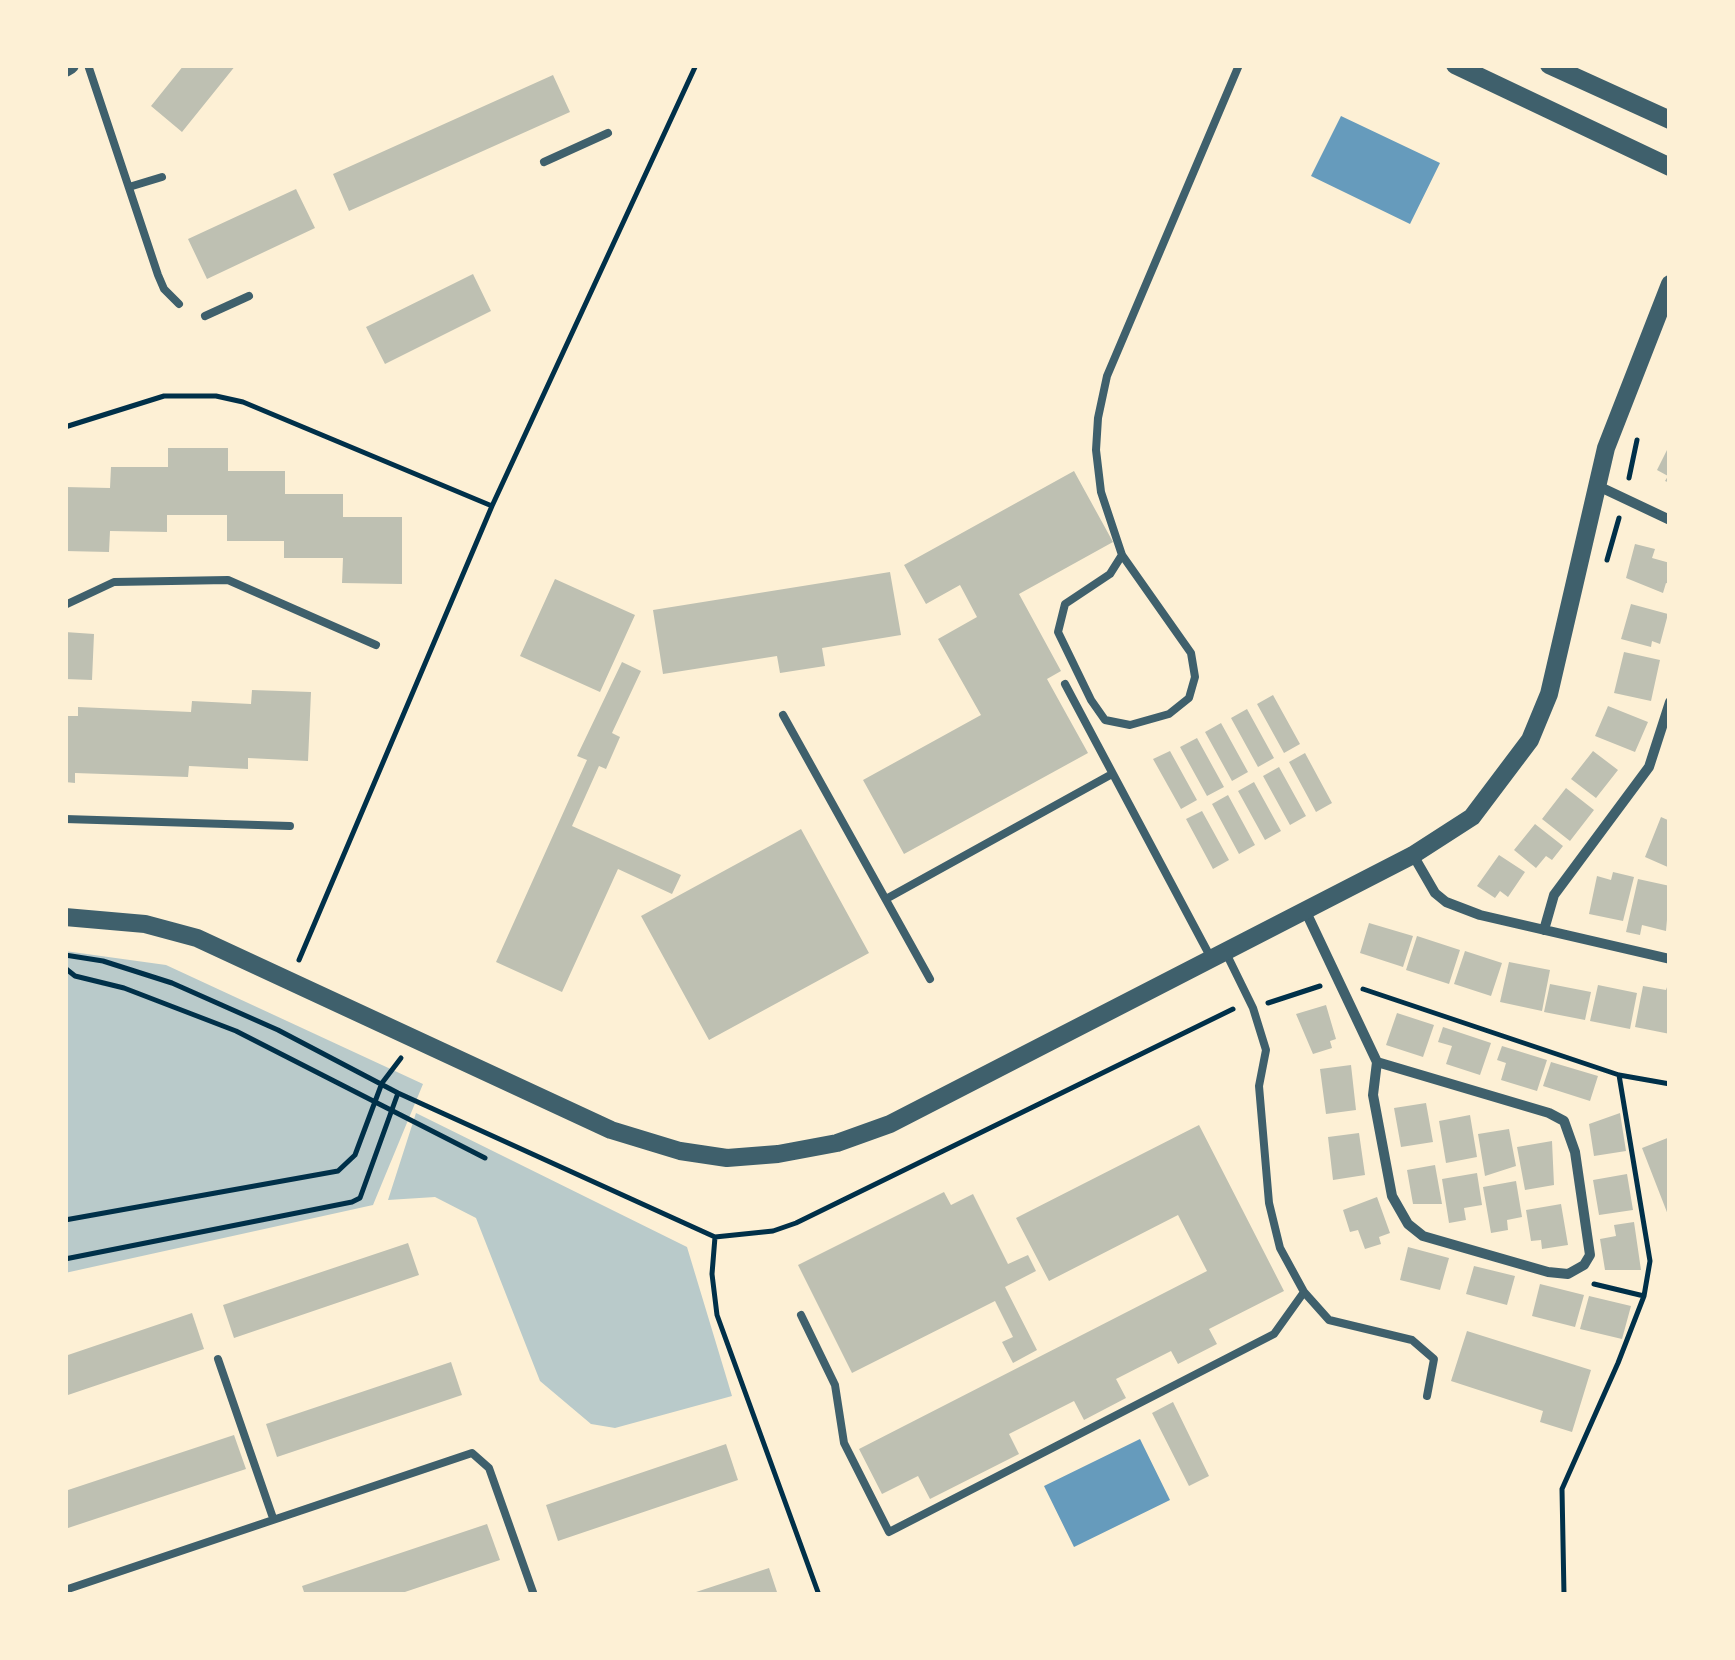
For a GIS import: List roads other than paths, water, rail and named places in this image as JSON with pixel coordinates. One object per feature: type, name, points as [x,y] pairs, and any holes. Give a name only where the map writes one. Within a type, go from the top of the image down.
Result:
[{"type":"street","points":[[1456,65],[1670,167]]},
{"type":"street","points":[[1549,65],[1670,120]]},
{"type":"street","points":[[65,917],[146,924],[197,938],[610,1130],[711,1156],[778,1154],[837,1143],[890,1124],[1223,958],[1305,910],[1414,855],[1472,817],[1530,740],[1549,694],[1625,390],[1670,284]]},
{"type":"street","points":[[1598,486],[1670,520]]},
{"type":"street","points":[[1544,930],[1554,895],[1650,767],[1670,702]]},
{"type":"street","points":[[1414,855],[1435,893],[1446,902],[1670,959]]},
{"type":"street","points":[[1305,910],[1377,1062],[1373,1095],[1392,1196],[1408,1224],[1423,1236],[1548,1272],[1568,1274],[1584,1266],[1590,1255],[1575,1152],[1564,1121],[1549,1112],[1377,1062]]},
{"type":"lane","points":[[88,65],[164,289],[178,304]]},
{"type":"lane","points":[[1122,555],[1110,574],[1065,604],[1058,632],[1105,720],[1130,725],[1169,714],[1189,698],[1194,676],[1191,653],[1122,555],[1101,492],[1096,450],[1106,376],[1239,65]]},
{"type":"lane","points":[[544,162],[608,133]]},
{"type":"lane","points":[[129,187],[162,177]]},
{"type":"lane","points":[[205,316],[249,296]]},
{"type":"lane","points":[[65,605],[114,582],[228,580],[376,645]]},
{"type":"lane","points":[[1064,684],[1112,774],[1253,1008],[1266,1050],[1259,1086],[1269,1204],[1280,1248],[1304,1292],[1329,1320],[1412,1340],[1434,1359],[1428,1396]]},
{"type":"lane","points":[[783,715],[930,979]]},
{"type":"lane","points":[[886,899],[1112,774]]},
{"type":"lane","points":[[65,819],[290,826]]},
{"type":"lane","points":[[801,1315],[836,1386],[844,1443],[890,1532],[1274,1334],[1304,1292]]},
{"type":"lane","points":[[218,1359],[273,1518]]},
{"type":"lane","points":[[65,1590],[472,1453],[489,1468],[534,1595]]},
{"type":"water","points":[[1341,116],[1440,163],[1410,224],[1311,176]]},
{"type":"water","points":[[1140,1439],[1170,1500],[1074,1547],[1044,1486]]}]
